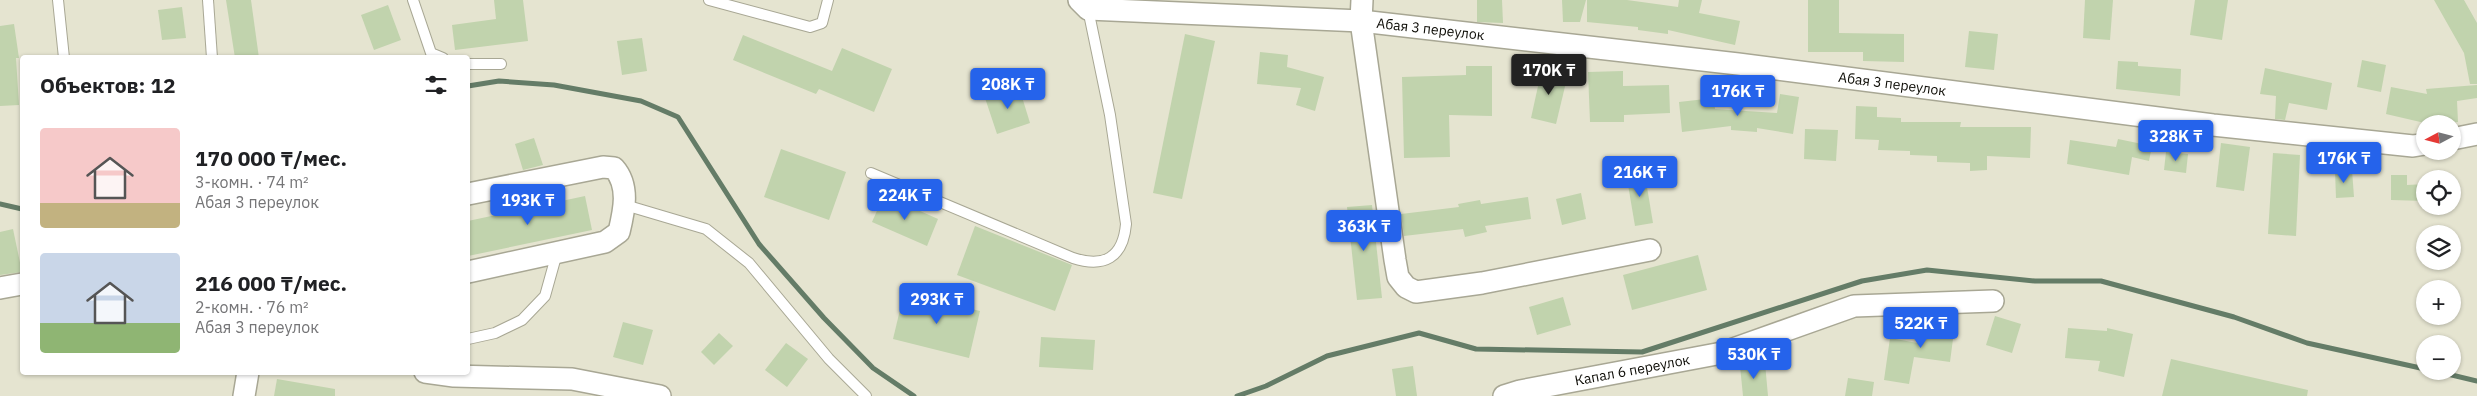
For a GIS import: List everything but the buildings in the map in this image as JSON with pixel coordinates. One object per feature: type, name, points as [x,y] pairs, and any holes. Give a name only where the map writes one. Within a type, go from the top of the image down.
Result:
[{"type":"street","name":"Абая 3 переулок","points":[[1362,0],[1361,22],[1394,260],[1398,277],[1406,287],[1416,292],[1482,283],[1650,250]]},
{"type":"street","name":"Абая 3 переулок","points":[[1083,4],[1361,22],[1738,64],[2223,126],[2416,146]]},
{"type":"street","points":[[2461,137],[2477,134]]},
{"type":"street","points":[[470,194],[608,167],[614,168],[620,175],[625,205],[619,232],[605,242],[470,272]]},
{"type":"street","points":[[0,288],[20,284]]},
{"type":"street","name":"Капал 6 переулок","points":[[1504,396],[1520,391],[1722,354],[1854,306],[1993,301]]},
{"type":"street","points":[[244,396],[248,375]]},
{"type":"street","points":[[447,375],[572,379],[623,387],[660,396]]},
{"type":"lane","points":[[58,0],[64,55]]},
{"type":"lane","points":[[208,0],[212,55]]},
{"type":"lane","points":[[413,0],[431,53],[436,55]]},
{"type":"lane","points":[[708,0],[810,27],[822,23],[828,0]]},
{"type":"lane","points":[[871,173],[1073,258],[1085,262],[1109,259],[1118,251],[1125,240],[1126,224],[1110,115],[1083,4]]},
{"type":"lane","points":[[470,64],[501,64]]},
{"type":"lane","points":[[625,205],[706,230],[749,263],[829,359],[866,396]]},
{"type":"lane","points":[[470,339],[495,333],[522,320],[545,296],[557,253]]},
{"type":"waterway","points":[[470,86],[499,81],[554,85],[641,101],[678,117],[759,244],[824,318],[873,368],[914,396]]},
{"type":"waterway","points":[[0,204],[20,209]]},
{"type":"waterway","points":[[1237,396],[1266,386],[1327,356],[1419,333],[1476,349],[1642,352],[1862,281],[1927,270],[2035,281],[2101,281],[2234,317],[2307,343],[2416,367]]},
{"type":"waterway","points":[[2461,377],[2477,381]]}]
